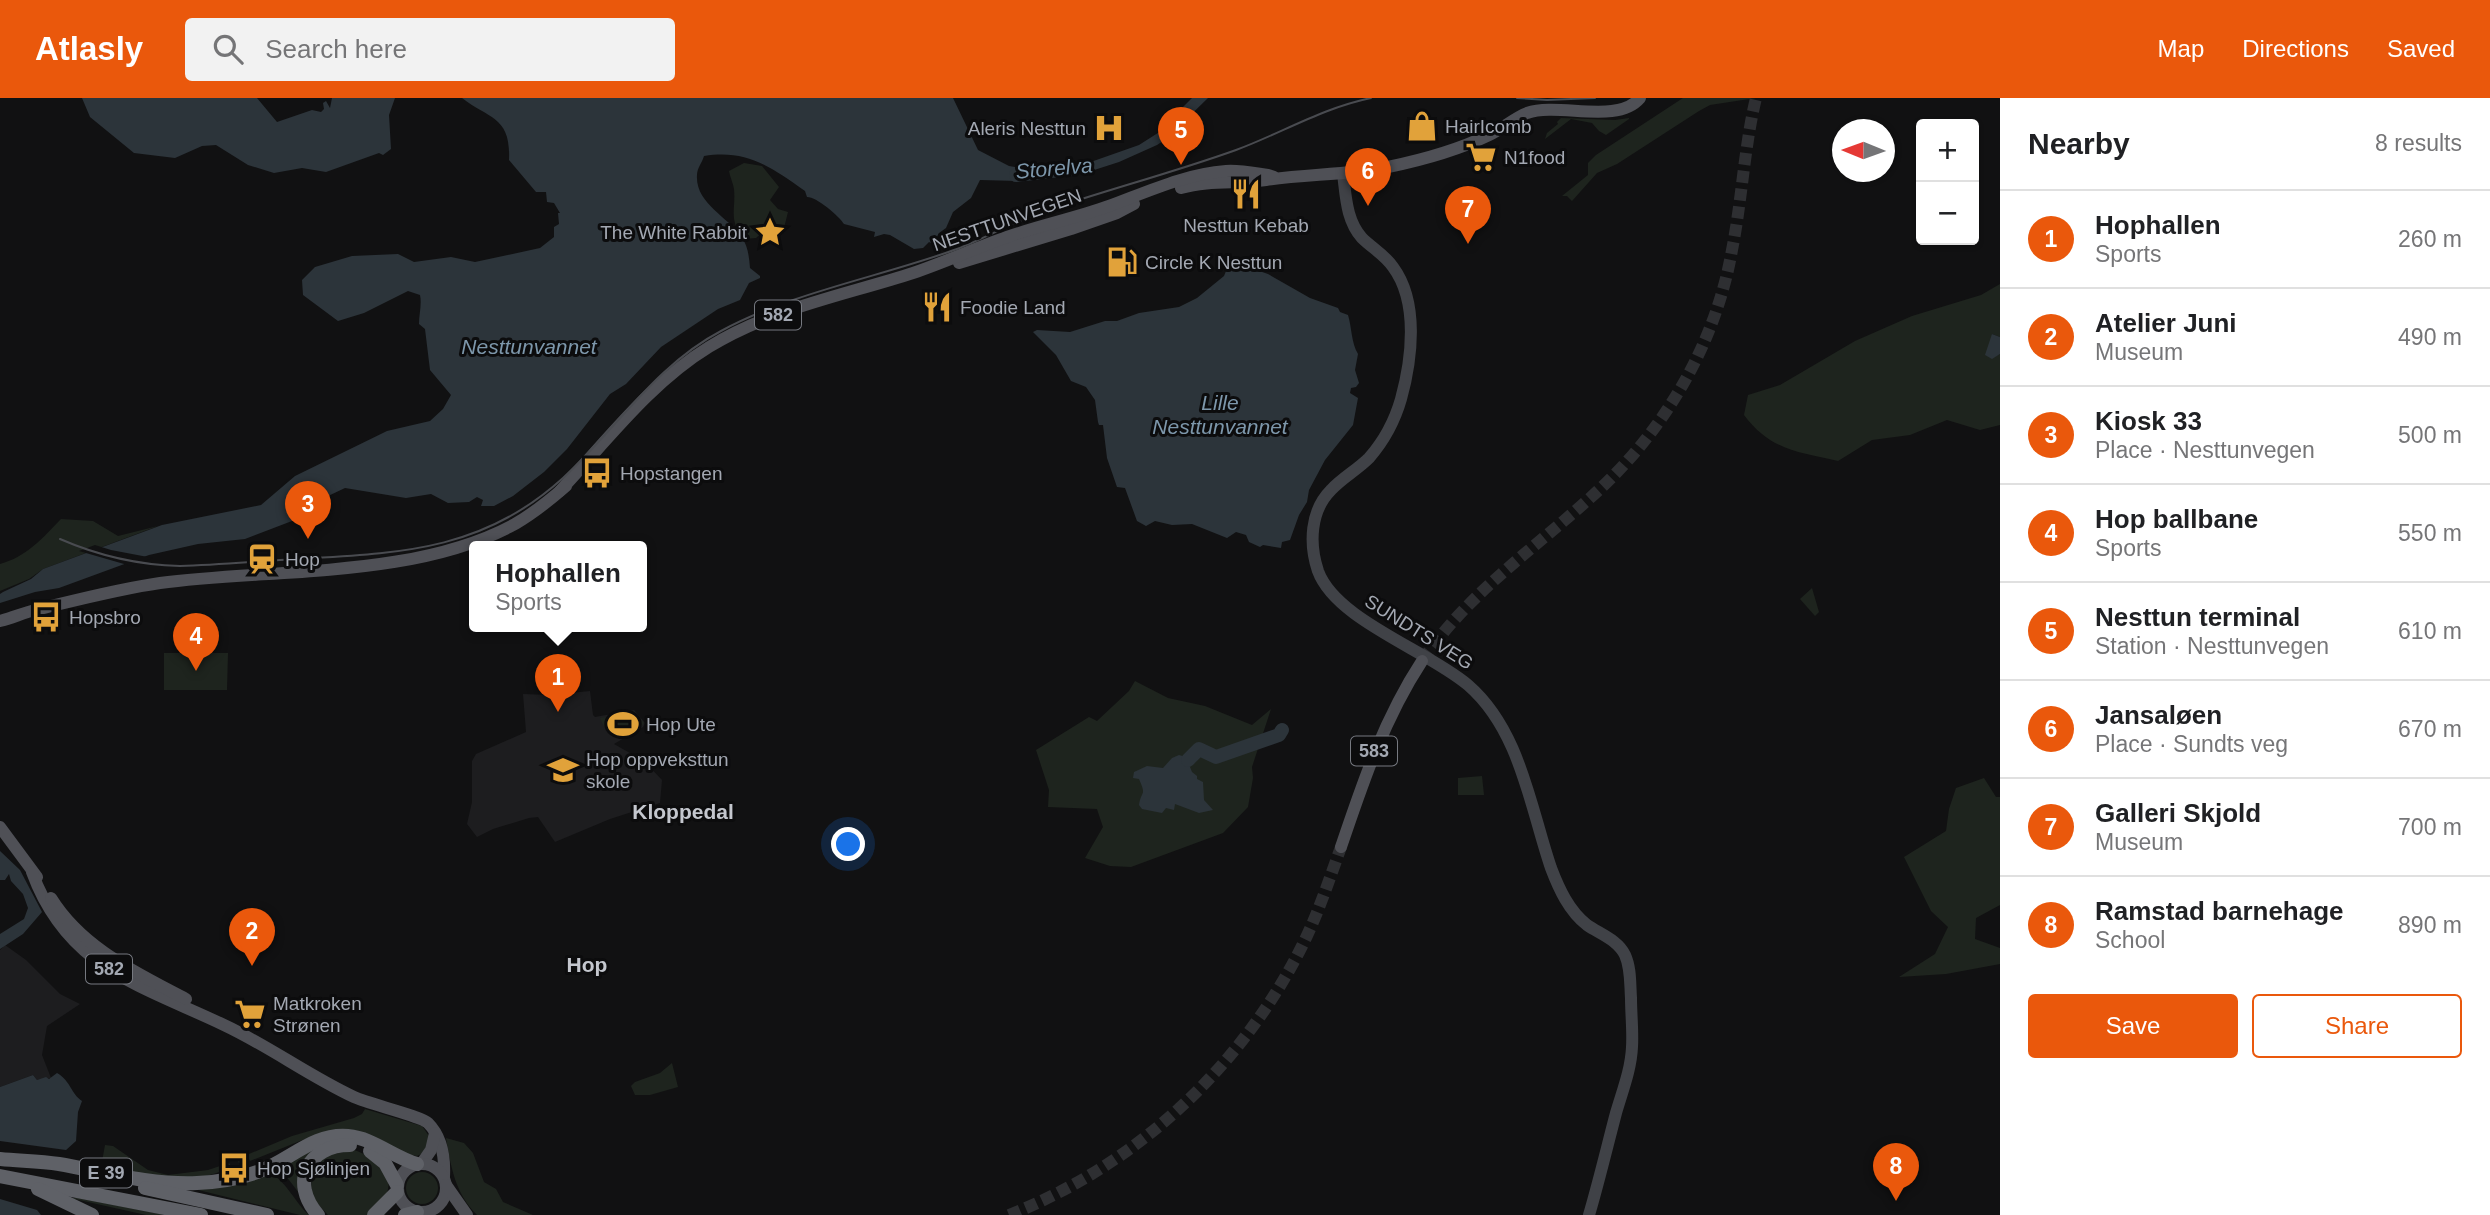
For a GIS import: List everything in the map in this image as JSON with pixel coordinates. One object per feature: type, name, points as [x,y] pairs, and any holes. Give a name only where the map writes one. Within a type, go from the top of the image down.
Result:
[{"type":"highway","name":"E 39","points":[[0,1161],[56,1164],[148,1180],[199,1183],[251,1175],[284,1160],[311,1143],[339,1136],[360,1138],[395,1157],[419,1164]]},
{"type":"highway","points":[[318,1215],[307,1199],[304,1180],[314,1158],[327,1148],[352,1145],[370,1151],[385,1163],[397,1188],[374,1215]]},
{"type":"highway","name":"E 39","points":[[0,1161],[113,1181],[267,1215]]},
{"type":"highway","name":"E 39","points":[[5,1177],[197,1214]]},
{"type":"highway","name":"E 39","points":[[5,1177],[52,1195],[92,1215]]},
{"type":"main road","name":"NESTTUNVEGEN","points":[[475,541],[514,524],[544,505],[593,462],[657,389],[699,353],[743,328],[915,272],[1016,234],[1097,210],[1143,191],[1189,178],[1225,171],[1274,177],[1343,174],[1386,167],[1436,155],[1489,135],[1526,114],[1571,110],[1619,111],[1640,98]]},
{"type":"main road","name":"NESTTUNVEGEN","points":[[0,621],[32,611],[161,583],[398,561],[434,554],[469,543]]},
{"type":"main road","name":"NESTTUNVEGEN","points":[[0,613],[32,611]]},
{"type":"main road","name":"583","points":[[1341,847],[1375,749],[1405,687],[1422,661]]},
{"type":"main road","name":"582","points":[[0,827],[68,921],[87,940],[118,962],[354,1097],[424,1119],[435,1133]]},
{"type":"main road","points":[[435,1133],[443,1152],[446,1192],[440,1204],[420,1214],[402,1203],[397,1188],[406,1169],[419,1164],[431,1150],[435,1133]]},
{"type":"main road","name":"E 39","points":[[419,1164],[435,1167],[445,1181]]},
{"type":"main road","points":[[445,1181],[467,1215]]},
{"type":"street","name":"SUNDTS VEG","points":[[1343,174],[1348,210],[1355,229],[1392,265],[1402,283],[1408,313],[1410,349],[1406,381],[1390,426],[1371,455],[1322,500],[1312,534],[1315,557],[1328,590],[1339,603],[1445,668],[1469,686],[1489,708],[1513,751],[1552,870],[1564,897],[1578,917],[1614,942],[1625,955],[1630,978],[1632,1049],[1590,1215]]},
{"type":"shaded area","points":[[1683,98],[1756,98],[1710,105],[1617,164],[1597,173],[1572,201],[1567,196],[1562,196],[1588,175],[1588,163],[1596,155]]},
{"type":"shaded area","points":[[1561,118],[1629,119],[1606,135],[1592,123],[1571,119],[1545,139]]},
{"type":"shaded area","points":[[744,163],[762,166],[779,187],[770,200],[778,209],[788,212],[784,228],[767,228],[756,238],[744,239],[739,232],[734,220],[734,189],[729,171]]},
{"type":"shaded area","points":[[2000,284],[2000,337],[1992,334],[1992,358],[2000,354],[2000,425],[1980,430],[1947,420],[1910,435],[1872,440],[1838,461],[1798,452],[1775,443],[1754,427],[1744,415],[1748,395],[1780,385],[1855,341],[1912,316],[1981,295]]},
{"type":"shaded area","points":[[61,519],[93,521],[118,536],[158,526],[43,569],[29,579],[0,591],[0,564],[26,552]]},
{"type":"shaded area","points":[[1812,588],[1819,612],[1815,616],[1800,599]]},
{"type":"shaded area","points":[[164,653],[228,653],[227,690],[164,690]]},
{"type":"shaded area","points":[[1135,681],[1168,698],[1205,706],[1252,725],[1271,709],[1252,767],[1248,807],[1223,833],[1131,867],[1110,866],[1085,858],[1103,827],[1097,809],[1048,807],[1049,790],[1036,750],[1089,717],[1097,721],[1129,691]]},
{"type":"shaded area","name":"Hop oppveksttun skole","points":[[590,691],[595,717],[634,710],[645,723],[643,727],[614,744],[644,761],[662,780],[660,803],[610,819],[555,842],[538,817],[493,829],[477,837],[467,824],[472,802],[472,761],[476,754],[526,732],[523,694],[550,695]]},
{"type":"shaded area","name":"Hop Ute","points":[[634,711],[644,723],[626,737],[614,736],[600,718]]},
{"type":"shaded area","points":[[1482,776],[1484,795],[1458,795],[1458,778]]},
{"type":"shaded area","points":[[1984,778],[1996,797],[2000,797],[2000,905],[1976,918],[1975,939],[2000,948],[2000,964],[1946,974],[1899,977],[1935,954],[1948,927],[1931,911],[1904,857],[1946,831],[1956,788]]},
{"type":"shaded area","points":[[5,945],[26,960],[60,994],[80,1004],[47,1026],[42,1055],[51,1078],[37,1080],[33,1075],[0,1087],[0,950]]},
{"type":"shaded area","points":[[672,1063],[678,1087],[650,1095],[635,1095],[631,1086],[635,1082],[660,1073]]},
{"type":"shaded area","points":[[365,1109],[422,1126],[429,1136],[423,1153],[417,1156],[390,1146],[305,1139],[250,1161],[249,1159],[239,1163],[237,1159],[292,1136],[354,1118]]},
{"type":"shaded area","points":[[446,1138],[464,1143],[473,1153],[484,1182],[496,1189],[503,1202],[533,1215],[477,1215],[459,1189]]},
{"type":"shaded area","points":[[329,1143],[299,1193],[279,1167],[306,1150]]},
{"type":"shaded area","points":[[105,1145],[113,1146],[148,1170],[168,1175],[208,1170],[229,1163],[231,1166],[201,1177],[134,1173],[101,1167]]},
{"type":"shaded area","points":[[354,1150],[373,1159],[387,1175],[387,1192],[376,1208],[386,1215],[328,1215],[312,1198],[311,1174],[323,1156]]},
{"type":"shaded area","points":[[422,1172],[433,1177],[438,1188],[433,1199],[422,1204],[411,1199],[406,1188],[411,1177]]},
{"type":"shaded area","points":[[271,1174],[282,1182],[309,1215],[186,1187]]},
{"type":"shaded area","points":[[70,1198],[78,1198],[166,1215],[146,1215]]},
{"type":"water","points":[[82,98],[257,98],[277,122],[312,110],[321,112],[326,101],[330,108],[332,98],[395,98],[389,115],[391,149],[383,155],[379,153],[326,172],[302,168],[274,173],[248,165],[216,145],[202,146],[175,158],[134,153],[90,117]]},
{"type":"water","name":"Nesttunvannet","points":[[462,98],[953,98],[978,150],[1009,166],[1033,170],[1033,178],[1020,181],[980,180],[971,198],[953,212],[946,228],[939,233],[933,244],[929,242],[923,248],[914,249],[890,235],[874,237],[875,232],[844,224],[838,216],[816,200],[807,197],[805,191],[758,162],[733,155],[704,156],[697,175],[701,194],[741,236],[747,247],[750,268],[760,278],[749,283],[740,300],[718,309],[661,347],[626,384],[610,394],[567,449],[544,472],[513,496],[494,506],[481,506],[483,500],[477,497],[469,502],[448,503],[431,494],[406,498],[345,488],[307,506],[292,521],[245,539],[198,544],[149,555],[59,588],[0,603],[0,594],[31,579],[43,569],[162,525],[261,505],[295,476],[387,431],[430,421],[443,409],[451,395],[430,370],[425,329],[419,324],[420,295],[408,291],[364,313],[338,321],[303,295],[302,280],[315,267],[352,256],[398,254],[414,262],[451,257],[475,262],[540,248],[554,237],[554,227],[559,224],[560,213],[554,203],[547,202],[546,192],[536,192],[509,160],[506,135],[496,120]]},
{"type":"water","points":[[1192,98],[1208,98],[1157,145],[1088,172],[1050,173],[1050,167],[1085,164],[1139,145],[1172,124],[1174,116]]},
{"type":"water","name":"Lille Nesttunvannet","points":[[1230,261],[1268,274],[1310,298],[1338,308],[1340,312],[1348,315],[1358,354],[1355,370],[1359,383],[1351,388],[1350,393],[1358,398],[1353,425],[1325,460],[1309,490],[1307,502],[1290,540],[1282,542],[1281,548],[1263,545],[1260,547],[1249,542],[1246,535],[1236,532],[1227,538],[1192,524],[1172,525],[1155,521],[1146,526],[1137,521],[1125,488],[1117,487],[1107,458],[1103,425],[1098,422],[1095,400],[1086,387],[1071,381],[1056,355],[1033,332],[1070,332],[1139,313],[1179,307],[1197,298],[1224,276]]},
{"type":"water","points":[[1992,334],[2000,337],[2000,354],[1992,359],[1985,355]]},
{"type":"water","points":[[1179,755],[1186,757],[1192,772],[1203,782],[1204,800],[1213,810],[1199,813],[1175,804],[1174,810],[1166,808],[1162,813],[1142,809],[1139,805],[1143,789],[1139,779],[1133,778],[1134,772],[1147,766],[1163,768]]},
{"type":"water","points":[[0,851],[20,870],[42,912],[23,934],[0,949],[0,934],[24,919],[28,908],[23,894],[11,881],[9,874],[5,880],[0,880]]},
{"type":"water","points":[[57,1073],[82,1101],[78,1112],[76,1141],[66,1150],[0,1141],[0,1087],[33,1075],[37,1080],[46,1077],[49,1079]]},
{"type":"water","points":[[0,1199],[37,1210],[41,1215],[0,1215]]},
{"type":"pier","points":[[95,545],[153,558],[131,566],[79,551]]},
{"type":"waterway","name":"Storelva","points":[[1016,175],[1069,169]]},
{"type":"waterway","points":[[1188,760],[1199,749],[1216,757],[1279,735],[1282,730]]},
{"type":"tunnel","points":[[1422,661],[1441,636],[1484,590],[1578,509],[1625,463],[1668,409],[1686,380],[1701,349],[1725,284],[1756,98]]},
{"type":"tunnel","points":[[1009,1215],[1056,1194],[1100,1169],[1141,1140],[1216,1072],[1277,991],[1302,946],[1341,847]]},
{"type":"tram line","points":[[60,539],[119,558],[180,566],[372,554],[439,544],[471,534],[502,521],[533,502],[563,478],[676,361],[721,331],[749,317],[807,295],[957,249],[1042,212],[1212,158],[1336,108],[1371,98]]},
{"type":"tram line","points":[[1517,98],[1595,98]]},
{"type":"place","name":"HairIcomb","points":[[1422,126]]},
{"type":"place","name":"Aleris Nesttun","points":[[1109,128]]},
{"type":"place","name":"N1food","points":[[1481,157]]},
{"type":"place","name":"Nesttun terminal","points":[[1181,165]]},
{"type":"place","name":"Nesttun Kebab","points":[[1246,194]]},
{"type":"place","name":"Jansaløen","points":[[1368,206]]},
{"type":"place","name":"The White Rabbit","points":[[770,232]]},
{"type":"place","name":"Galleri Skjold","points":[[1468,244]]},
{"type":"place","name":"Circle K Nesttun","points":[[1122,262]]},
{"type":"place","name":"Foodie Land","points":[[937,307]]},
{"type":"place","name":"Hopstangen","points":[[597,473]]},
{"type":"place","name":"Kiosk 33","points":[[308,539]]},
{"type":"place","name":"Hop","points":[[262,559]]},
{"type":"place","name":"Hopsbro","points":[[46,617]]},
{"type":"place","name":"Hop ballbane","points":[[196,671]]},
{"type":"place","name":"Hophallen","points":[[558,712]]},
{"type":"place","name":"Hop Ute","points":[[623,724]]},
{"type":"place","name":"Hop oppveksttun skole","points":[[563,770]]},
{"type":"place","name":"Atelier Juni","points":[[252,966]]},
{"type":"place","name":"Matkroken Strønen","points":[[250,1014]]},
{"type":"place","name":"Hop Sjølinjen","points":[[234,1168]]},
{"type":"place","name":"Ramstad barnehage","points":[[1896,1201]]},
{"type":"district","name":"Kloppedal","points":[[683,811]]},
{"type":"district","name":"Hop","points":[[587,964]]}]
